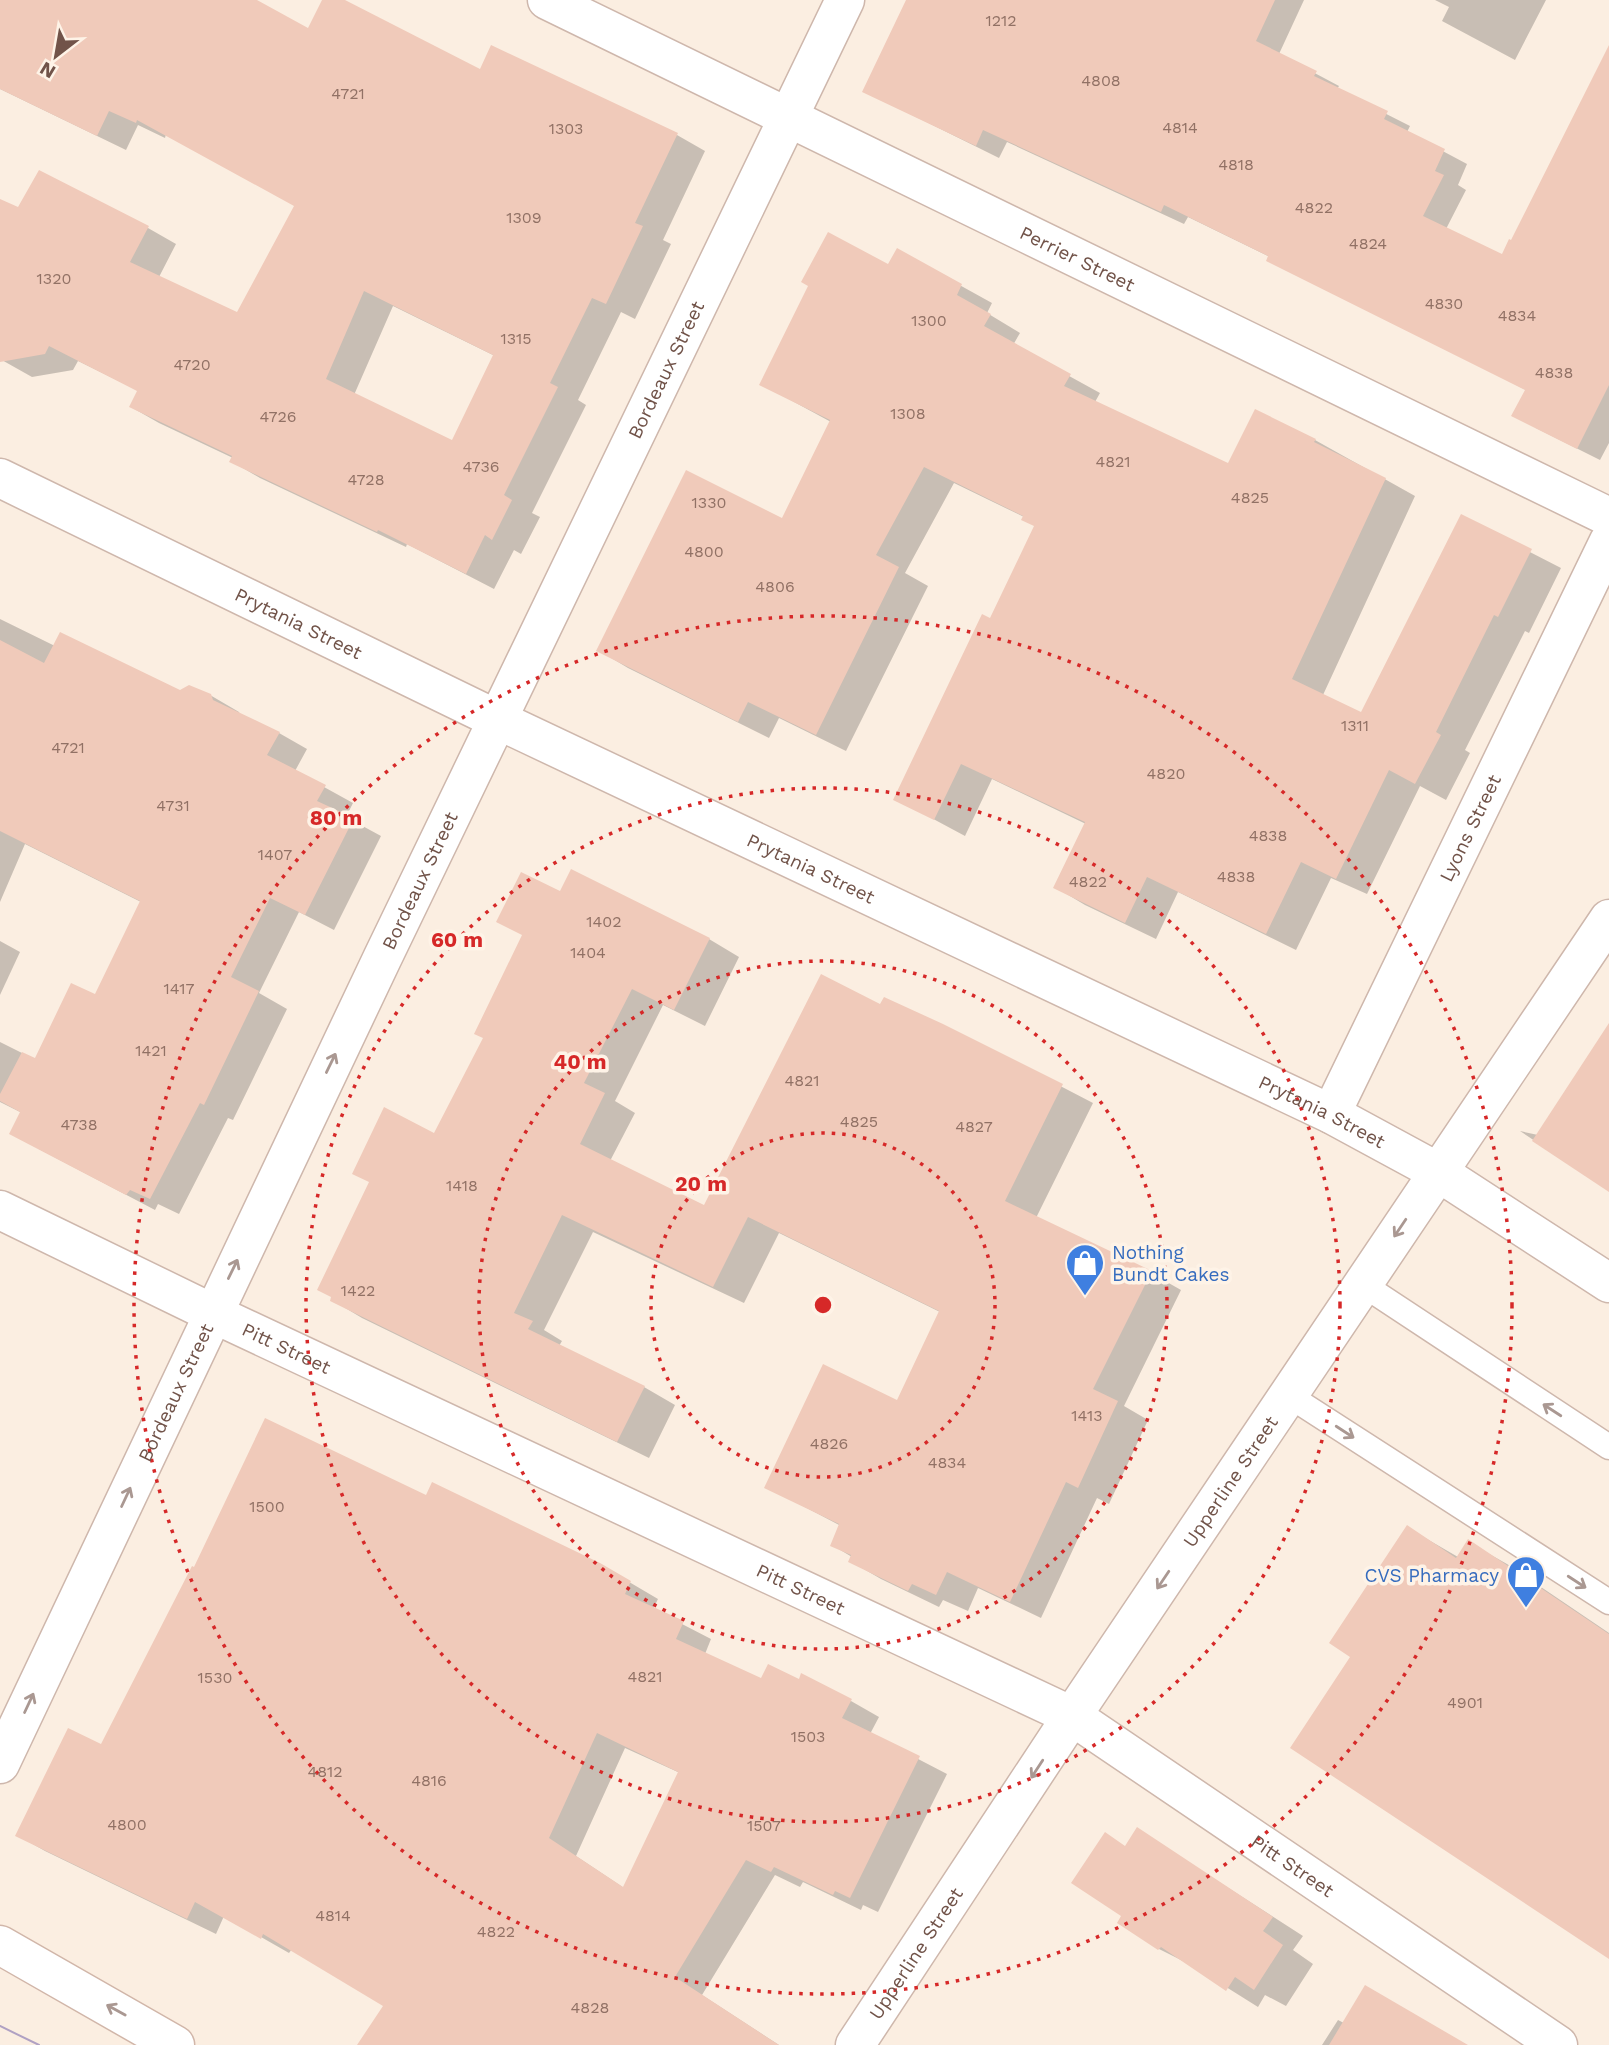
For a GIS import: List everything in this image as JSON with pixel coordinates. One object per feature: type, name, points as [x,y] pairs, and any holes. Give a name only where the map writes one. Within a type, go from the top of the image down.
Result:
[{"type":"street","name":"Perrier Street","points":[[547,0],[1609,517]]},
{"type":"street","name":"Bordeaux Street","points":[[0,1765],[212,1312],[845,0]]},
{"type":"street","name":"Prytania Street","points":[[0,478],[496,719],[1331,1114],[1438,1172],[1609,1283]]},
{"type":"street","name":"Lyons Street","points":[[1331,1114],[1609,541]]},
{"type":"street","name":"Upperline Street","points":[[855,2045],[1072,1716],[1609,919]]},
{"type":"street","name":"Pitt Street","points":[[0,1210],[1072,1716],[1558,2045]]},
{"type":"street","points":[[0,1945],[174,2045]]},
{"type":"lane","points":[[1362,1284],[1609,1447]]},
{"type":"lane","points":[[1287,1395],[1609,1602]]},
{"type":"building","points":[[0,0],[257,0],[308,28],[322,0],[345,0],[480,69],[491,45],[678,133],[635,223],[643,226],[606,304],[592,298],[550,383],[558,387],[504,495],[512,500],[492,540],[485,535],[466,574],[378,530],[377,532],[229,462],[232,456],[129,407],[137,391],[49,346],[45,354],[0,362],[0,199],[18,207],[39,170],[149,226],[130,262],[237,312],[294,206],[137,120],[136,123],[109,111],[97,136],[0,89]],"holes":[[[364,291],[493,355],[452,440],[326,379]]]},
{"type":"building","points":[[906,0],[1275,0],[1256,41],[1317,71],[1314,76],[1388,111],[1384,119],[1445,149],[1435,171],[1444,175],[1423,216],[1502,254],[1609,45],[1609,385],[1577,449],[1511,416],[1525,390],[1266,261],[1268,256],[1164,205],[1161,212],[983,130],[976,146],[862,92]]},
{"type":"building","points":[[828,232],[888,264],[897,248],[962,284],[957,295],[991,314],[984,326],[1071,374],[1064,386],[1228,463],[1255,409],[1386,478],[1292,679],[1361,712],[1461,514],[1532,549],[1498,617],[1494,615],[1436,732],[1441,735],[1415,784],[1389,770],[1336,879],[1301,862],[1266,934],[1147,877],[1125,923],[1053,888],[1085,822],[961,764],[934,820],[893,800],[982,614],[990,618],[1034,526],[1021,520],[1023,516],[924,467],[876,555],[899,567],[816,735],[748,702],[738,722],[596,651],[686,470],[782,518],[830,420],[759,385],[808,286],[801,282]]},
{"type":"building","points":[[60,632],[180,690],[189,685],[211,694],[213,700],[280,732],[267,755],[326,785],[317,801],[354,818],[305,915],[270,898],[231,977],[259,991],[204,1105],[200,1103],[150,1199],[130,1190],[126,1195],[9,1134],[20,1112],[0,1101],[0,1094],[22,1052],[35,1058],[71,983],[95,994],[140,901],[0,831],[0,640],[44,663]]},
{"type":"building","points":[[571,869],[710,938],[674,1010],[632,989],[584,1083],[605,1093],[580,1144],[704,1205],[821,974],[880,1004],[884,997],[1063,1084],[1005,1201],[1152,1271],[1093,1389],[1118,1401],[1078,1488],[1066,1482],[1010,1602],[947,1572],[936,1595],[912,1584],[908,1591],[848,1562],[851,1555],[830,1546],[839,1524],[764,1488],[823,1364],[897,1400],[939,1311],[748,1217],[713,1287],[562,1215],[514,1313],[533,1321],[528,1329],[645,1386],[617,1442],[330,1301],[331,1297],[317,1290],[369,1182],[352,1174],[384,1107],[434,1133],[483,1038],[474,1034],[522,935],[496,922],[521,872],[560,891]]},
{"type":"building","points":[[1609,1023],[1609,1192],[1532,1141]]},
{"type":"building","points":[[265,1418],[426,1495],[432,1482],[600,1563],[631,1581],[625,1594],[684,1621],[676,1639],[761,1678],[768,1664],[799,1679],[801,1673],[852,1699],[842,1718],[920,1756],[850,1898],[835,1891],[833,1895],[774,1867],[771,1872],[746,1860],[675,1977],[779,2045],[357,2045],[383,2006],[263,1934],[261,1939],[195,1902],[187,1919],[15,1836],[68,1728],[101,1744],[192,1566],[194,1567]],"holes":[[[597,1733],[678,1772],[623,1887],[549,1838]]]},
{"type":"building","points":[[1407,1525],[1456,1558],[1468,1539],[1609,1634],[1609,1959],[1290,1748],[1350,1657],[1329,1643]]},
{"type":"building","points":[[1137,1827],[1273,1917],[1263,1931],[1283,1945],[1254,1990],[1235,1977],[1226,1991],[1161,1947],[1158,1950],[1117,1923],[1121,1916],[1071,1883],[1105,1832],[1125,1846]]},
{"type":"building","points":[[1365,1985],[1468,2045],[1329,2045]]},
{"type":"tram line","points":[[0,2026],[39,2045]]},
{"type":"place","name":"Nothing Bundt Cakes","points":[[1085,1297]]},
{"type":"place","name":"CVS Pharmacy","points":[[1526,1609]]}]
